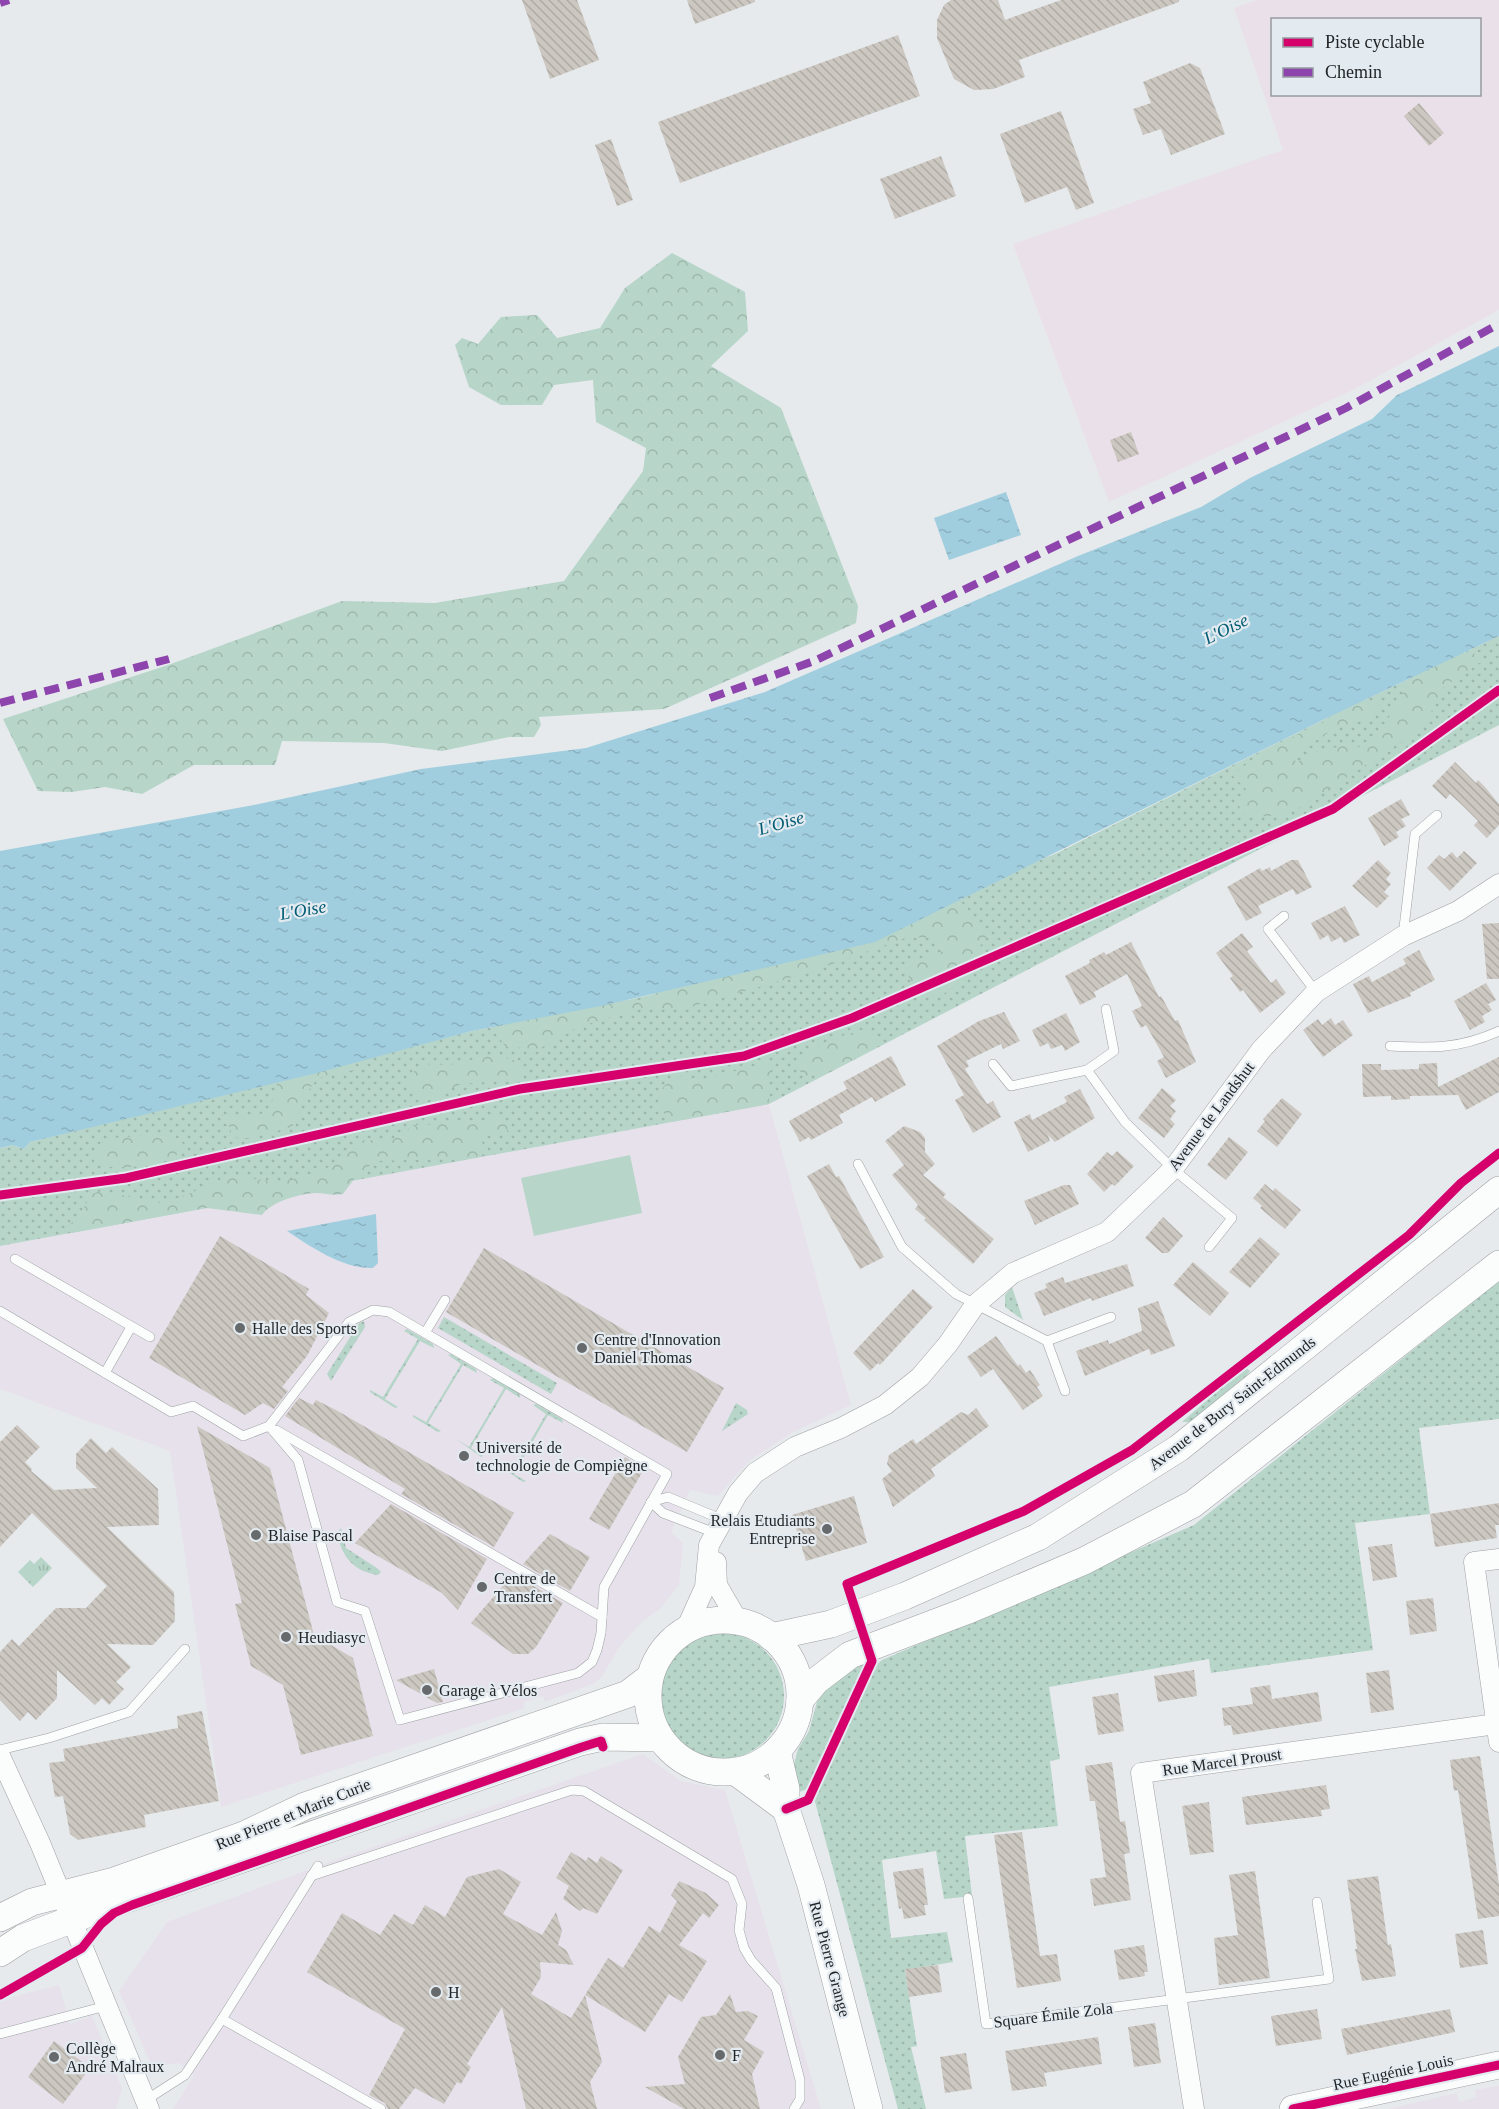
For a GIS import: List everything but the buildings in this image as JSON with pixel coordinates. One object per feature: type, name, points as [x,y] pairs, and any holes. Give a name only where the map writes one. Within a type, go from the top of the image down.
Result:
[{"type":"main road","name":"Avenue de Bury Saint-Edmunds","points":[[771,1637],[831,1624],[905,1596],[1047,1532],[1179,1448],[1499,1190]]},
{"type":"main road","points":[[800,1700],[816,1681],[850,1654],[966,1611],[1084,1561],[1192,1504],[1499,1264]]},
{"type":"main road","points":[[711,1621],[738,1621],[756,1627],[771,1637],[788,1654],[798,1676],[800,1700],[797,1719],[789,1736],[777,1751],[758,1765],[736,1772],[714,1772],[693,1766],[674,1755],[659,1738],[651,1719],[647,1699],[649,1678],[657,1658],[670,1642],[686,1629],[711,1621]]},
{"type":"main road","name":"Rue Pierre et Marie Curie","points":[[0,1917],[32,1902],[114,1881],[244,1835],[305,1806],[628,1694],[649,1678]]},
{"type":"main road","name":"Rue Pierre et Marie Curie","points":[[0,1953],[23,1938],[69,1920],[580,1742],[603,1737],[659,1738]]},
{"type":"main road","name":"Rue Pierre Grange","points":[[777,1751],[786,1789],[786,1809],[811,1885],[869,2109]]},
{"type":"main road","points":[[736,1772],[786,1809]]},
{"type":"main road","name":"Rue Eugénie Louis","points":[[1293,2109],[1499,2065]]},
{"type":"street","name":"Avenue de Landshut","points":[[686,1629],[705,1587],[709,1545],[718,1526],[755,1473],[795,1447],[885,1405],[920,1377],[948,1344],[975,1305],[1013,1273],[1107,1232],[1173,1169],[1261,1050],[1316,992],[1402,936],[1458,911],[1499,884]]},
{"type":"street","points":[[718,1526],[717,1585],[738,1621]]},
{"type":"street","points":[[1498,1733],[1474,1562],[1499,1559]]},
{"type":"street","name":"Rue Marcel Proust","points":[[1194,2109],[1141,1773],[1498,1733]]},
{"type":"street","points":[[0,1756],[61,1894],[69,1920],[147,2105]]},
{"type":"lane","points":[[1402,936],[1415,834],[1437,815]]},
{"type":"lane","points":[[1284,916],[1268,929],[1316,992]]},
{"type":"lane","points":[[993,1064],[1011,1086],[1087,1070],[1114,1051],[1106,1009]]},
{"type":"lane","points":[[1390,1046],[1441,1049],[1473,1043],[1499,1031]]},
{"type":"lane","points":[[1087,1070],[1125,1122],[1173,1169],[1232,1218],[1209,1247]]},
{"type":"lane","points":[[858,1164],[902,1247],[956,1293],[1047,1341],[1065,1391]]},
{"type":"lane","points":[[15,1258],[150,1337]]},
{"type":"lane","points":[[425,1333],[445,1300]]},
{"type":"lane","points":[[0,1311],[171,1412],[193,1406],[243,1436],[269,1426],[349,1322],[373,1310],[389,1312],[667,1474],[604,1587],[601,1633],[592,1662],[578,1673],[400,1720],[365,1611],[337,1602],[298,1460],[269,1426]]},
{"type":"lane","points":[[1047,1341],[1111,1317]]},
{"type":"lane","points":[[105,1373],[131,1327]]},
{"type":"lane","points":[[269,1426],[312,1453],[602,1617]]},
{"type":"lane","points":[[651,1502],[668,1497],[718,1526]]},
{"type":"lane","points":[[651,1502],[663,1513],[718,1526]]},
{"type":"lane","points":[[0,1750],[49,1738],[129,1712],[185,1649]]},
{"type":"lane","points":[[312,1876],[572,1790],[584,1791],[732,1879],[741,1904],[739,1930],[744,1948],[751,1960],[776,1988],[800,2080],[800,2099],[794,2109]]},
{"type":"lane","points":[[147,2105],[184,2075],[318,1866]]},
{"type":"lane","name":"Square Émile Zola","points":[[968,1898],[986,2024],[1175,1999]]},
{"type":"lane","points":[[1175,1999],[1329,1979],[1317,1902]]},
{"type":"lane","points":[[0,2034],[106,2006]]},
{"type":"lane","points":[[222,2019],[381,2109]]},
{"type":"shaded area","points":[[1257,0],[1499,0],[1499,310],[1353,390],[1109,502],[1013,244],[1283,150],[1234,8]]},
{"type":"shaded area","name":"Université de technologie de Compiègne","points":[[769,1104],[851,1405],[793,1432],[749,1461],[718,1496],[690,1490],[671,1532],[683,1543],[679,1585],[660,1609],[643,1621],[620,1646],[601,1678],[593,1684],[545,1702],[543,1696],[524,1702],[525,1708],[221,1807],[170,1451],[0,1389],[0,1246]]},
{"type":"shaded area","points":[[643,1754],[681,1781],[725,1790],[821,2109],[173,2109],[194,2075],[179,2063],[152,2067],[119,1991],[167,1922],[318,1866]]},
{"type":"shaded area","name":"Collège André Malraux","points":[[59,1985],[70,2024],[92,2015],[122,2089],[116,2109],[0,2109],[0,2000]]},
{"type":"shaded area","points":[[1499,2086],[1499,2109],[1388,2109],[1457,2093],[1459,2102],[1476,2097],[1475,2090]]},
{"type":"green space","points":[[672,253],[745,292],[748,331],[711,366],[781,408],[858,606],[856,623],[664,709],[539,717],[541,725],[534,737],[509,737],[442,751],[384,743],[282,741],[275,765],[194,765],[142,794],[105,787],[72,792],[38,791],[3,719],[168,665],[342,601],[435,603],[564,581],[643,471],[646,448],[596,422],[593,380],[554,385],[542,405],[501,405],[469,387],[455,345],[462,338],[478,344],[501,317],[537,315],[557,338],[600,328],[625,288]]},
{"type":"green space","points":[[1499,636],[1499,725],[769,1104],[0,1246],[0,1148],[13,1145],[24,1149],[30,1142],[472,1031],[601,1006],[783,965],[1057,853],[1329,717]]},
{"type":"green space","points":[[1449,652],[1476,654],[1481,662],[1444,687],[1423,728],[1296,810],[1269,816],[1240,813],[1239,801],[1246,789],[1232,775],[1270,747],[1319,726],[1354,696],[1379,704],[1371,715],[1337,728],[1317,740],[1296,756],[1295,764],[1311,753],[1346,745],[1359,747],[1381,731],[1403,693],[1415,665]]},
{"type":"green space","points":[[956,895],[987,936],[961,979],[937,998],[911,982],[906,970],[916,960],[943,951],[934,938],[908,937],[807,973],[686,1008],[635,1010],[578,1027],[539,1049],[506,1047],[493,1030],[511,1006],[639,1000],[663,990]]},
{"type":"green space","points":[[865,1029],[878,1039],[876,1048],[826,1074],[805,1076],[795,1066],[818,1046]]},
{"type":"green space","points":[[345,1050],[358,1069],[325,1076],[318,1080],[308,1091],[292,1127],[246,1139],[233,1137],[228,1124],[220,1116],[231,1113],[249,1120],[270,1109],[282,1067]]},
{"type":"green space","points":[[492,1055],[523,1062],[523,1073],[517,1080],[461,1084],[423,1103],[413,1095],[407,1081],[420,1064],[450,1065]]},
{"type":"green space","points":[[772,1061],[769,1104],[671,1122],[660,1108],[657,1095],[665,1085],[681,1076],[702,1080]]},
{"type":"green space","points":[[494,1116],[502,1117],[508,1125],[507,1134],[483,1136],[481,1141],[489,1152],[475,1158],[376,1161],[357,1175],[343,1194],[315,1193],[293,1197],[272,1206],[262,1215],[207,1208],[72,1233],[65,1230],[80,1214],[92,1194],[101,1191],[166,1204],[231,1175],[275,1182],[298,1178],[332,1166],[364,1140],[392,1140],[414,1125],[481,1123]]},
{"type":"green space","points":[[171,1134],[183,1143],[172,1159],[141,1166],[119,1167],[109,1167],[94,1162],[95,1146],[112,1138]]},
{"type":"green space","points":[[630,1155],[642,1213],[534,1236],[521,1178]]},
{"type":"green space","points":[[1499,1281],[1499,1419],[1419,1428],[1430,1514],[1355,1523],[1373,1650],[1211,1673],[1209,1659],[1049,1687],[1060,1759],[1050,1761],[1058,1826],[965,1836],[972,1896],[944,1899],[936,1851],[882,1860],[891,1938],[947,1932],[953,1962],[905,1970],[917,2046],[911,2047],[926,2109],[898,2109],[814,1798],[807,1789],[797,1793],[793,1768],[798,1749],[809,1731],[817,1702],[832,1679],[863,1660],[874,1667],[882,1660],[1194,1525]]},
{"type":"green space","points":[[1012,1287],[1023,1320],[1005,1307],[1005,1295]]},
{"type":"green space","points":[[444,1317],[557,1383],[551,1394],[438,1328]]},
{"type":"green space","points":[[364,1321],[365,1327],[331,1381],[327,1374],[359,1323]]},
{"type":"green space","points":[[407,1329],[433,1344],[434,1348],[420,1341],[385,1399],[398,1407],[395,1408],[370,1390],[383,1397],[418,1339],[404,1331]]},
{"type":"green space","points":[[451,1354],[476,1369],[477,1373],[463,1365],[428,1423],[441,1431],[438,1432],[413,1415],[426,1422],[461,1364],[448,1355]]},
{"type":"green space","points":[[1245,1367],[1250,1371],[1247,1375],[1190,1422],[1182,1422]]},
{"type":"green space","points":[[493,1378],[519,1393],[520,1398],[506,1389],[471,1448],[483,1456],[481,1457],[456,1439],[469,1447],[504,1388],[490,1380]]},
{"type":"green space","points":[[736,1403],[747,1410],[748,1414],[722,1431]]},
{"type":"green space","points":[[536,1404],[562,1419],[563,1423],[548,1415],[514,1474],[526,1481],[523,1482],[498,1465],[512,1472],[546,1414],[533,1405]]},
{"type":"green space","points":[[341,1528],[346,1548],[377,1568],[381,1572],[378,1575],[362,1570],[350,1562],[339,1542],[337,1533]]},
{"type":"green space","points":[[41,1557],[52,1568],[33,1587],[18,1572],[30,1560],[34,1564]]},
{"type":"green space","points":[[721,1633],[745,1637],[766,1651],[780,1672],[784,1696],[780,1720],[766,1741],[745,1755],[721,1759],[697,1755],[676,1741],[662,1720],[658,1696],[662,1672],[676,1651],[697,1637]]},
{"type":"water","name":"L'Oise","points":[[1499,346],[1499,636],[1329,717],[875,942],[601,1006],[472,1031],[317,1073],[30,1142],[24,1149],[13,1145],[0,1148],[0,851],[254,805],[421,769],[586,748],[765,692],[1078,556],[1201,507],[1250,478],[1372,419],[1397,395]]},
{"type":"water","points":[[1006,492],[1021,535],[949,560],[934,518]]},
{"type":"water","points":[[376,1214],[378,1263],[373,1268],[339,1261],[287,1231]]},
{"type":"marked path","points":[[0,3],[9,0]]},
{"type":"marked path","points":[[710,698],[814,661],[1346,408],[1499,324]]},
{"type":"marked path","points":[[0,703],[169,659]]},
{"type":"cycle path","points":[[0,1195],[126,1178],[520,1089],[744,1056],[852,1018],[1333,809],[1499,690]]},
{"type":"cycle path","points":[[786,1809],[808,1800],[872,1661],[847,1584],[1024,1511],[1132,1450],[1409,1235],[1461,1183],[1499,1153]]},
{"type":"cycle path","points":[[0,1995],[82,1948],[101,1924],[114,1913],[132,1905],[582,1747],[601,1741],[603,1747]]},
{"type":"cycle path","points":[[1293,2109],[1499,2065]]},
{"type":"place","name":"Halle des Sports","points":[[240,1328]]},
{"type":"place","name":"Centre d'Innovation Daniel Thomas","points":[[582,1348]]},
{"type":"place","name":"Université de technologie de Compiègne","points":[[464,1456]]},
{"type":"place","name":"Relais Etudiants Entreprise","points":[[827,1529]]},
{"type":"place","name":"Blaise Pascal","points":[[256,1535]]},
{"type":"place","name":"Centre de Transfert","points":[[482,1587]]},
{"type":"place","name":"Heudiasyc","points":[[286,1637]]},
{"type":"place","name":"Garage à Vélos","points":[[427,1690]]},
{"type":"place","name":"H","points":[[436,1992]]},
{"type":"place","name":"F","points":[[720,2055]]},
{"type":"place","name":"Collège André Malraux","points":[[54,2057]]}]
